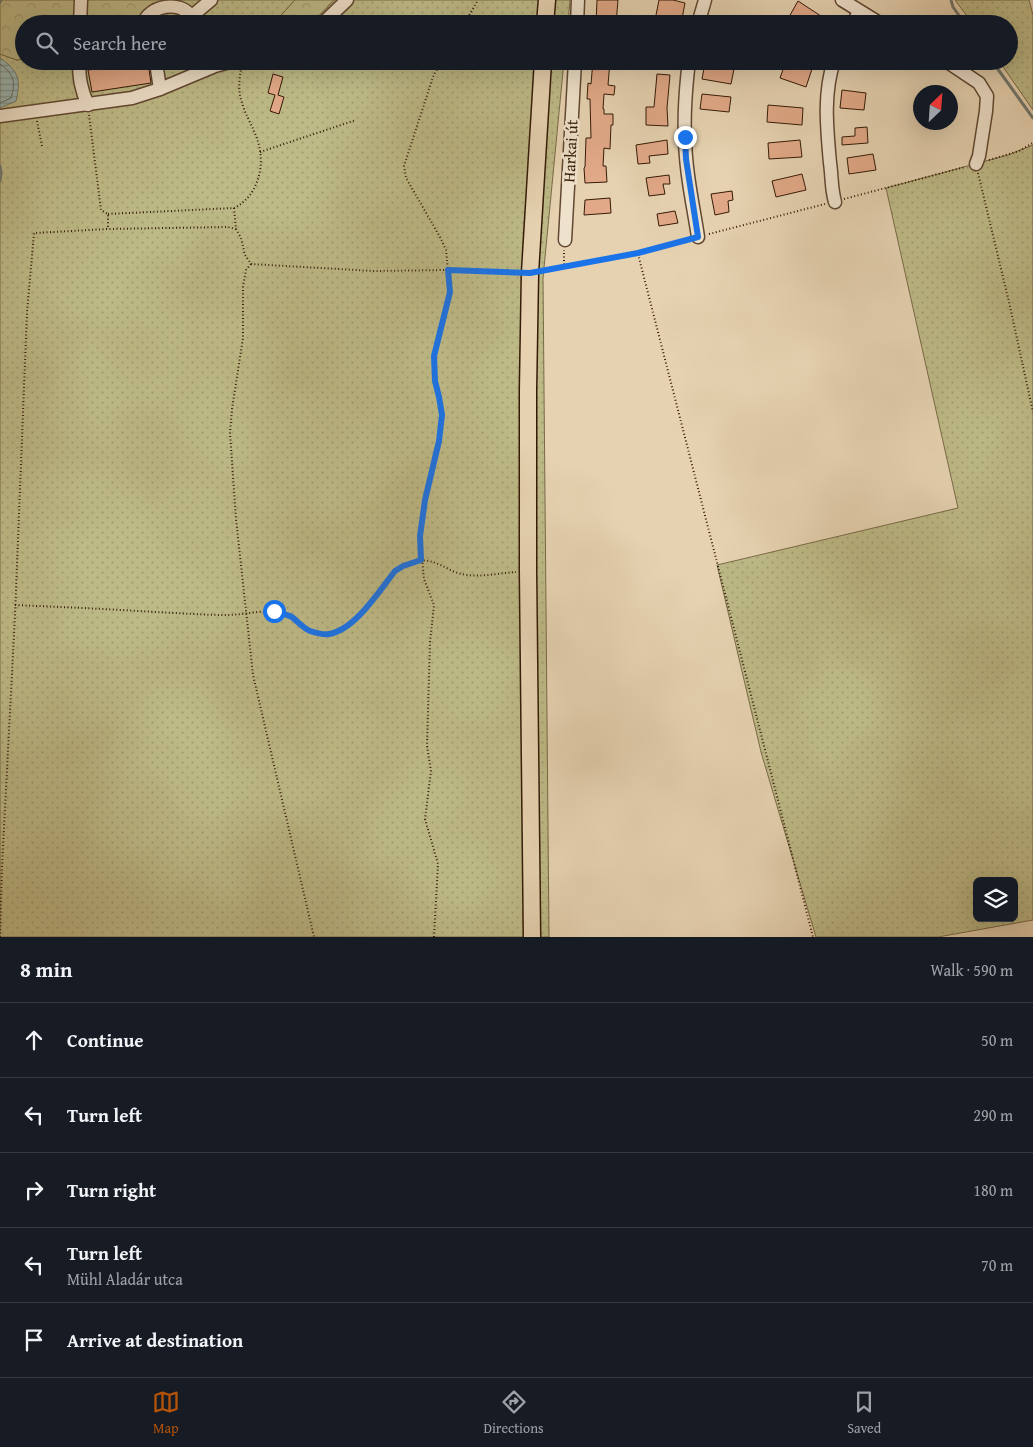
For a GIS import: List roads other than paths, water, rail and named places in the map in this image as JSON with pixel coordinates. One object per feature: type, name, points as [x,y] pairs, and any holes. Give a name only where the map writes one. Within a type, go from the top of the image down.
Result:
[{"type":"main road","points":[[546,15],[547,0]]},
{"type":"main road","points":[[532,937],[528,572],[530,273],[542,70]]},
{"type":"street","points":[[80,15],[81,0]]},
{"type":"street","points":[[194,15],[211,0]]},
{"type":"street","points":[[331,15],[347,0]]},
{"type":"street","points":[[577,15],[578,0]]},
{"type":"street","points":[[701,15],[705,0]]},
{"type":"street","points":[[842,0],[866,15]]},
{"type":"street","points":[[149,15],[169,2],[180,2],[189,11],[188,15]]},
{"type":"street","points":[[857,15],[859,11]]},
{"type":"street","points":[[79,70],[81,91],[88,105]]},
{"type":"street","points":[[157,70],[160,89]]},
{"type":"street","points":[[0,116],[132,98],[160,89],[205,70]]},
{"type":"street","name":"Harkai út","points":[[565,240],[574,70]]},
{"type":"street","points":[[688,70],[685,144],[698,237]]},
{"type":"street","points":[[832,70],[827,92],[827,136],[831,188],[835,202]]},
{"type":"street","points":[[960,70],[979,83],[986,96],[979,156],[976,164]]},
{"type":"water","points":[[0,58],[15,72],[18,87],[16,101],[0,108]]},
{"type":"waterway","points":[[951,0],[959,15]]},
{"type":"waterway","points":[[998,70],[1033,118]]},
{"type":"waterway","points":[[0,166],[0,181]]}]
